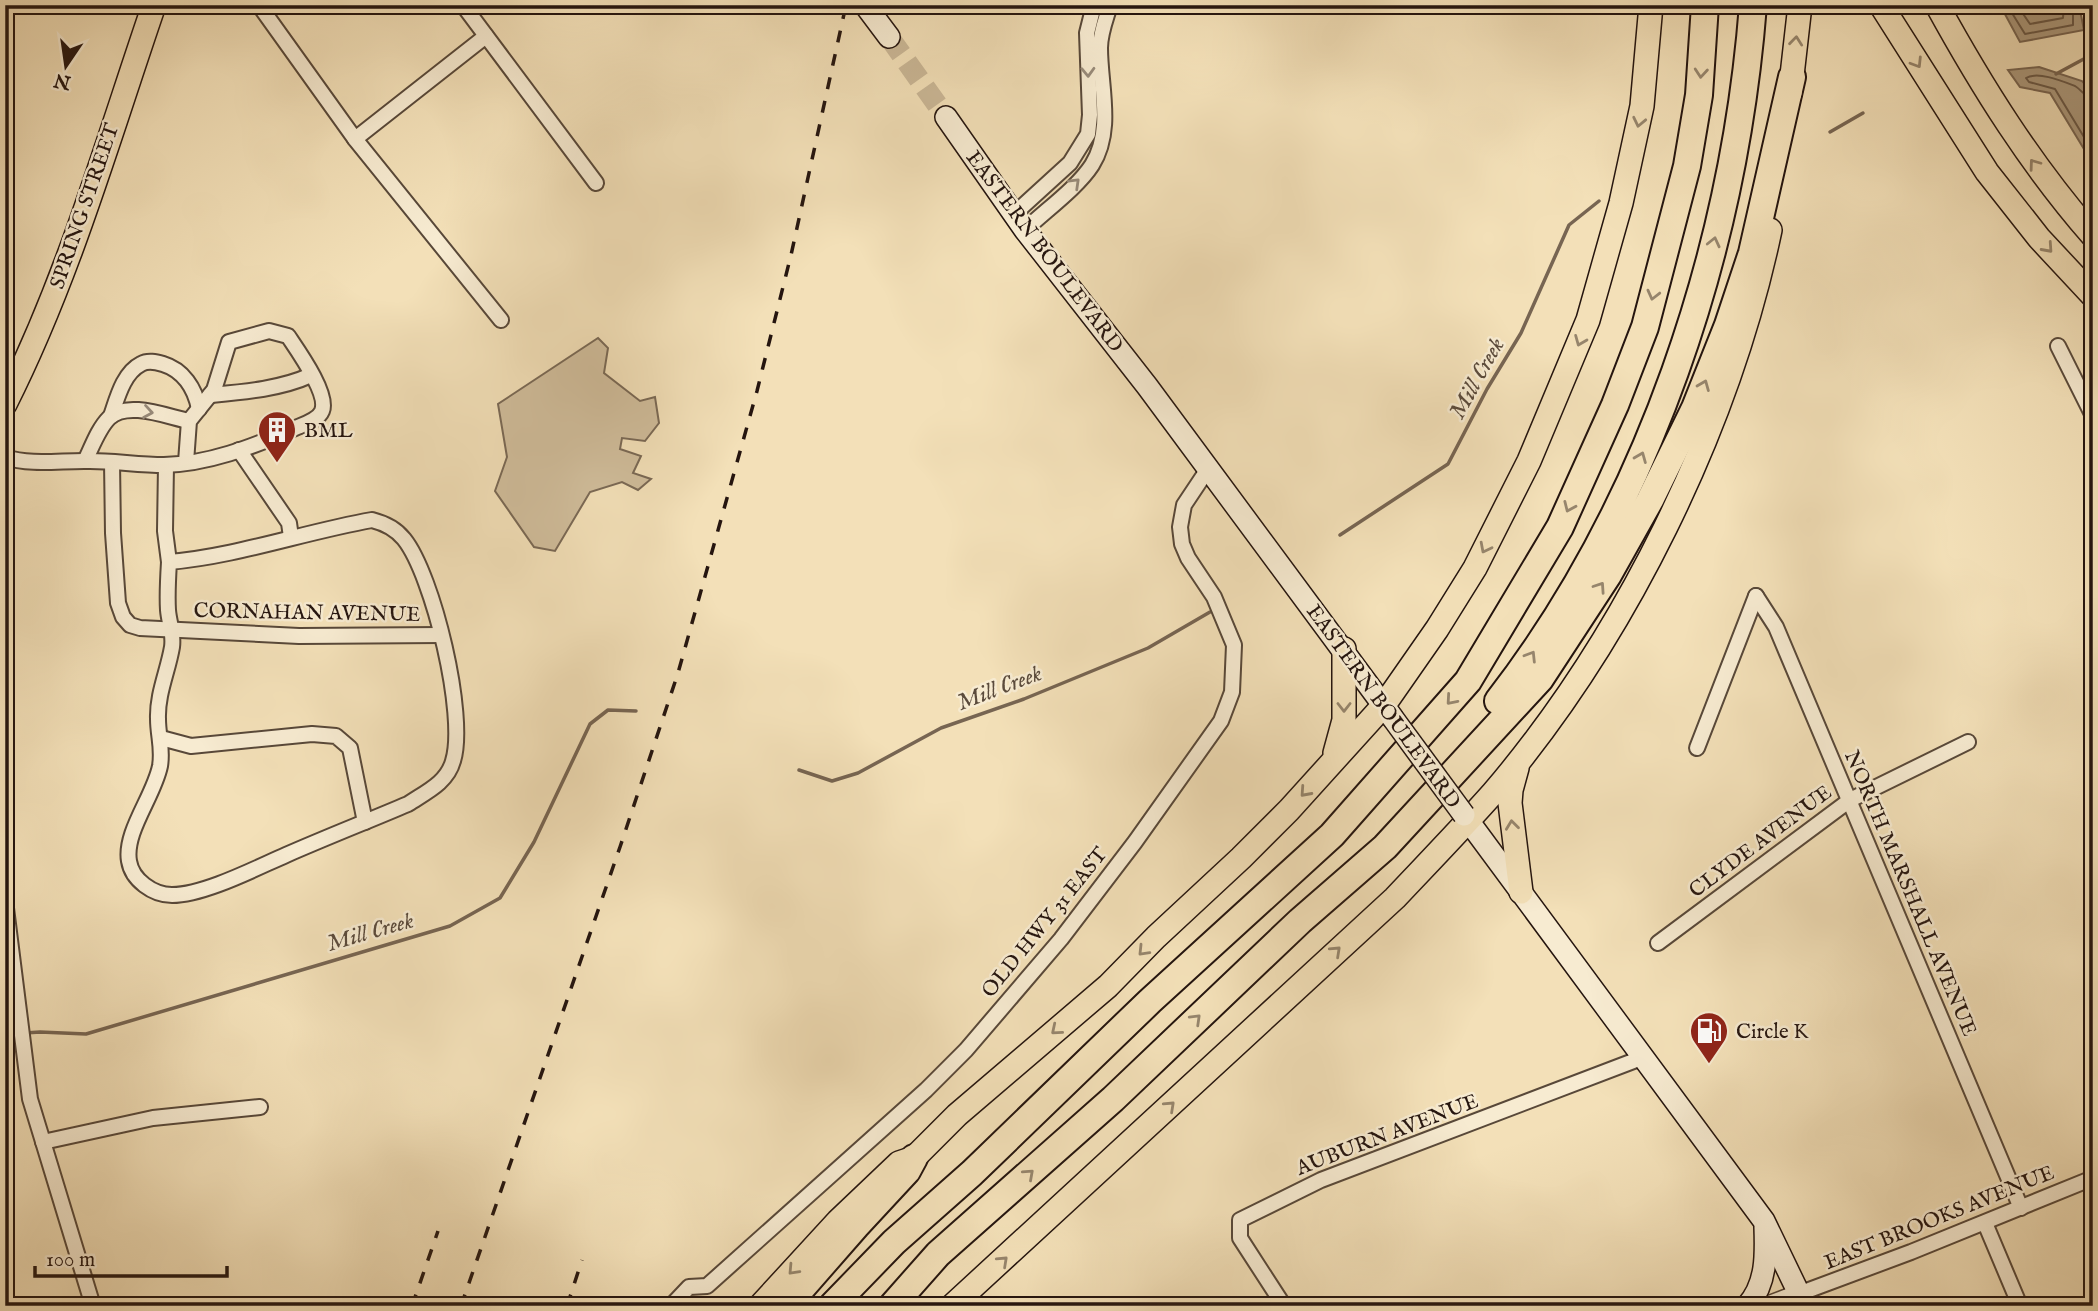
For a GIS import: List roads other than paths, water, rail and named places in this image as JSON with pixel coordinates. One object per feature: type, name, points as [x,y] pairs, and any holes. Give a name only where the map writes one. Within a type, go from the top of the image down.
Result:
[{"type":"highway","points":[[832,1306],[894,1242],[972,1173],[1150,1001],[1332,835],[1468,681],[1560,527],[1615,405],[1645,327],[1686,166],[1699,95],[1706,5]]},
{"type":"highway","points":[[1385,847],[1524,668],[1584,571],[1636,470],[1675,372],[1704,282],[1734,157],[1753,5]]},
{"type":"highway","points":[[892,1306],[939,1254],[1113,1100],[1300,921],[1385,847],[1540,678],[1608,575],[1650,500],[1695,408],[1728,325],[1752,253],[1792,77]]},
{"type":"highway","points":[[786,1306],[907,1171],[914,1158]]},
{"type":"main road","name":"SPRING STREET","points":[[5,404],[21,373],[75,240],[154,5]]},
{"type":"main road","points":[[865,5],[889,37]]},
{"type":"main road","points":[[760,1306],[838,1221],[899,1163],[914,1158],[957,1115],[1108,986],[1241,858],[1332,762],[1388,711],[1475,568],[1529,461],[1588,320],[1621,203],[1642,106],[1651,5]]},
{"type":"main road","points":[[951,1306],[1395,898],[1465,818],[1492,794],[1563,700],[1614,622],[1670,520],[1707,434],[1739,346],[1764,257],[1781,176],[1800,5]]},
{"type":"main road","points":[[1881,5],[1987,172],[2039,239],[2093,296]]},
{"type":"main road","points":[[1937,5],[1962,52],[2017,140],[2064,203],[2093,236]]},
{"type":"main road","name":"EASTERN BOULEVARD","points":[[946,117],[1019,222],[1147,386],[1344,649],[1465,818],[1764,1221],[1803,1299]]},
{"type":"main road","points":[[1332,762],[1344,720],[1344,649]]},
{"type":"main road","points":[[1521,756],[1510,803],[1521,892]]},
{"type":"main road","points":[[1747,1306],[1763,1276],[1766,1249],[1764,1221]]},
{"type":"street","points":[[259,5],[355,139],[501,320]]},
{"type":"street","points":[[463,5],[596,183]]},
{"type":"street","points":[[1019,222],[1070,163],[1087,134],[1090,115],[1087,33],[1094,5]]},
{"type":"street","points":[[1019,222],[1081,178],[1100,149],[1105,131],[1100,46],[1110,5]]},
{"type":"street","points":[[355,139],[486,36]]},
{"type":"street","points":[[5,457],[32,462],[85,461],[166,465],[186,462],[224,456],[318,418],[323,410],[323,395],[288,336],[270,331],[229,342],[214,390],[189,421],[186,462]]},
{"type":"street","points":[[2058,346],[2093,416]]},
{"type":"street","points":[[85,461],[111,416],[121,388],[130,373],[142,363],[153,362],[173,367],[187,380],[199,408]]},
{"type":"street","points":[[210,395],[270,387],[311,375]]},
{"type":"street","points":[[111,416],[123,411],[141,410],[189,421]]},
{"type":"street","points":[[239,450],[289,523],[291,537]]},
{"type":"street","name":"CORNAHAN AVENUE","points":[[112,462],[118,603],[123,617],[131,625],[141,628],[299,636],[441,635]]},
{"type":"street","name":"CORNAHAN AVENUE","points":[[166,465],[165,531],[169,562],[172,646],[160,695],[160,767],[130,844],[129,862],[135,875],[157,893],[171,895],[235,878],[408,804],[434,788],[445,777],[453,762],[457,740],[453,685],[430,596],[419,567],[404,539],[385,523],[372,520],[201,559],[169,562]]},
{"type":"street","name":"OLD HWY 31 EAST","points":[[671,1306],[689,1287],[707,1286],[926,1090],[966,1050],[1061,939],[1135,842],[1221,721],[1232,692],[1234,645],[1214,597],[1188,558],[1182,544],[1180,527],[1184,505],[1208,469]]},
{"type":"street","name":"NORTH MARSHALL AVENUE","points":[[1697,748],[1756,596],[1776,627],[2021,1209]]},
{"type":"street","points":[[161,738],[191,746],[312,734],[336,736],[350,748],[365,822]]},
{"type":"street","name":"CLYDE AVENUE","points":[[1658,943],[1850,800],[1968,742]]},
{"type":"street","points":[[5,900],[30,1099],[93,1304]]},
{"type":"street","name":"AUBURN AVENUE","points":[[1284,1306],[1240,1238],[1240,1220],[1321,1180],[1644,1057]]},
{"type":"street","points":[[43,1142],[153,1118],[260,1107]]},
{"type":"street","name":"EAST BROOKS AVENUE","points":[[1803,1299],[2093,1178]]},
{"type":"street","points":[[1985,1223],[2020,1306]]},
{"type":"street","points":[[1767,1306],[1803,1299]]},
{"type":"water","points":[[2000,5],[2079,5],[2084,30],[2020,42]]},
{"type":"water","points":[[2039,67],[2082,81],[2093,93],[2093,164],[2050,93],[2020,87],[2008,70]]},
{"type":"waterway","name":"Mill Creek","points":[[2056,74],[2093,54]]},
{"type":"waterway","name":"Mill Creek","points":[[1830,132],[1863,113]]},
{"type":"waterway","name":"Mill Creek","points":[[1340,535],[1448,464],[1487,389],[1521,333],[1569,225],[1599,201]]},
{"type":"waterway","name":"Mill Creek","points":[[799,770],[832,781],[858,773],[941,728],[1024,699],[1148,648],[1210,612]]},
{"type":"waterway","name":"Mill Creek","points":[[25,1033],[86,1034],[450,926],[500,898],[534,842],[590,724],[608,710],[636,711]]},
{"type":"waterway","name":"Mill Creek","points":[[5,1035],[17,1034]]},
{"type":"tunnel","points":[[889,37],[946,117]]},
{"type":"railway","points":[[461,1306],[678,673],[757,391],[791,255],[846,5]]},
{"type":"railway","points":[[412,1306],[438,1231]]},
{"type":"railway","points":[[567,1306],[582,1260]]},
{"type":"place","name":"BML","points":[[277,464]]},
{"type":"place","name":"Circle K","points":[[1709,1065]]}]
